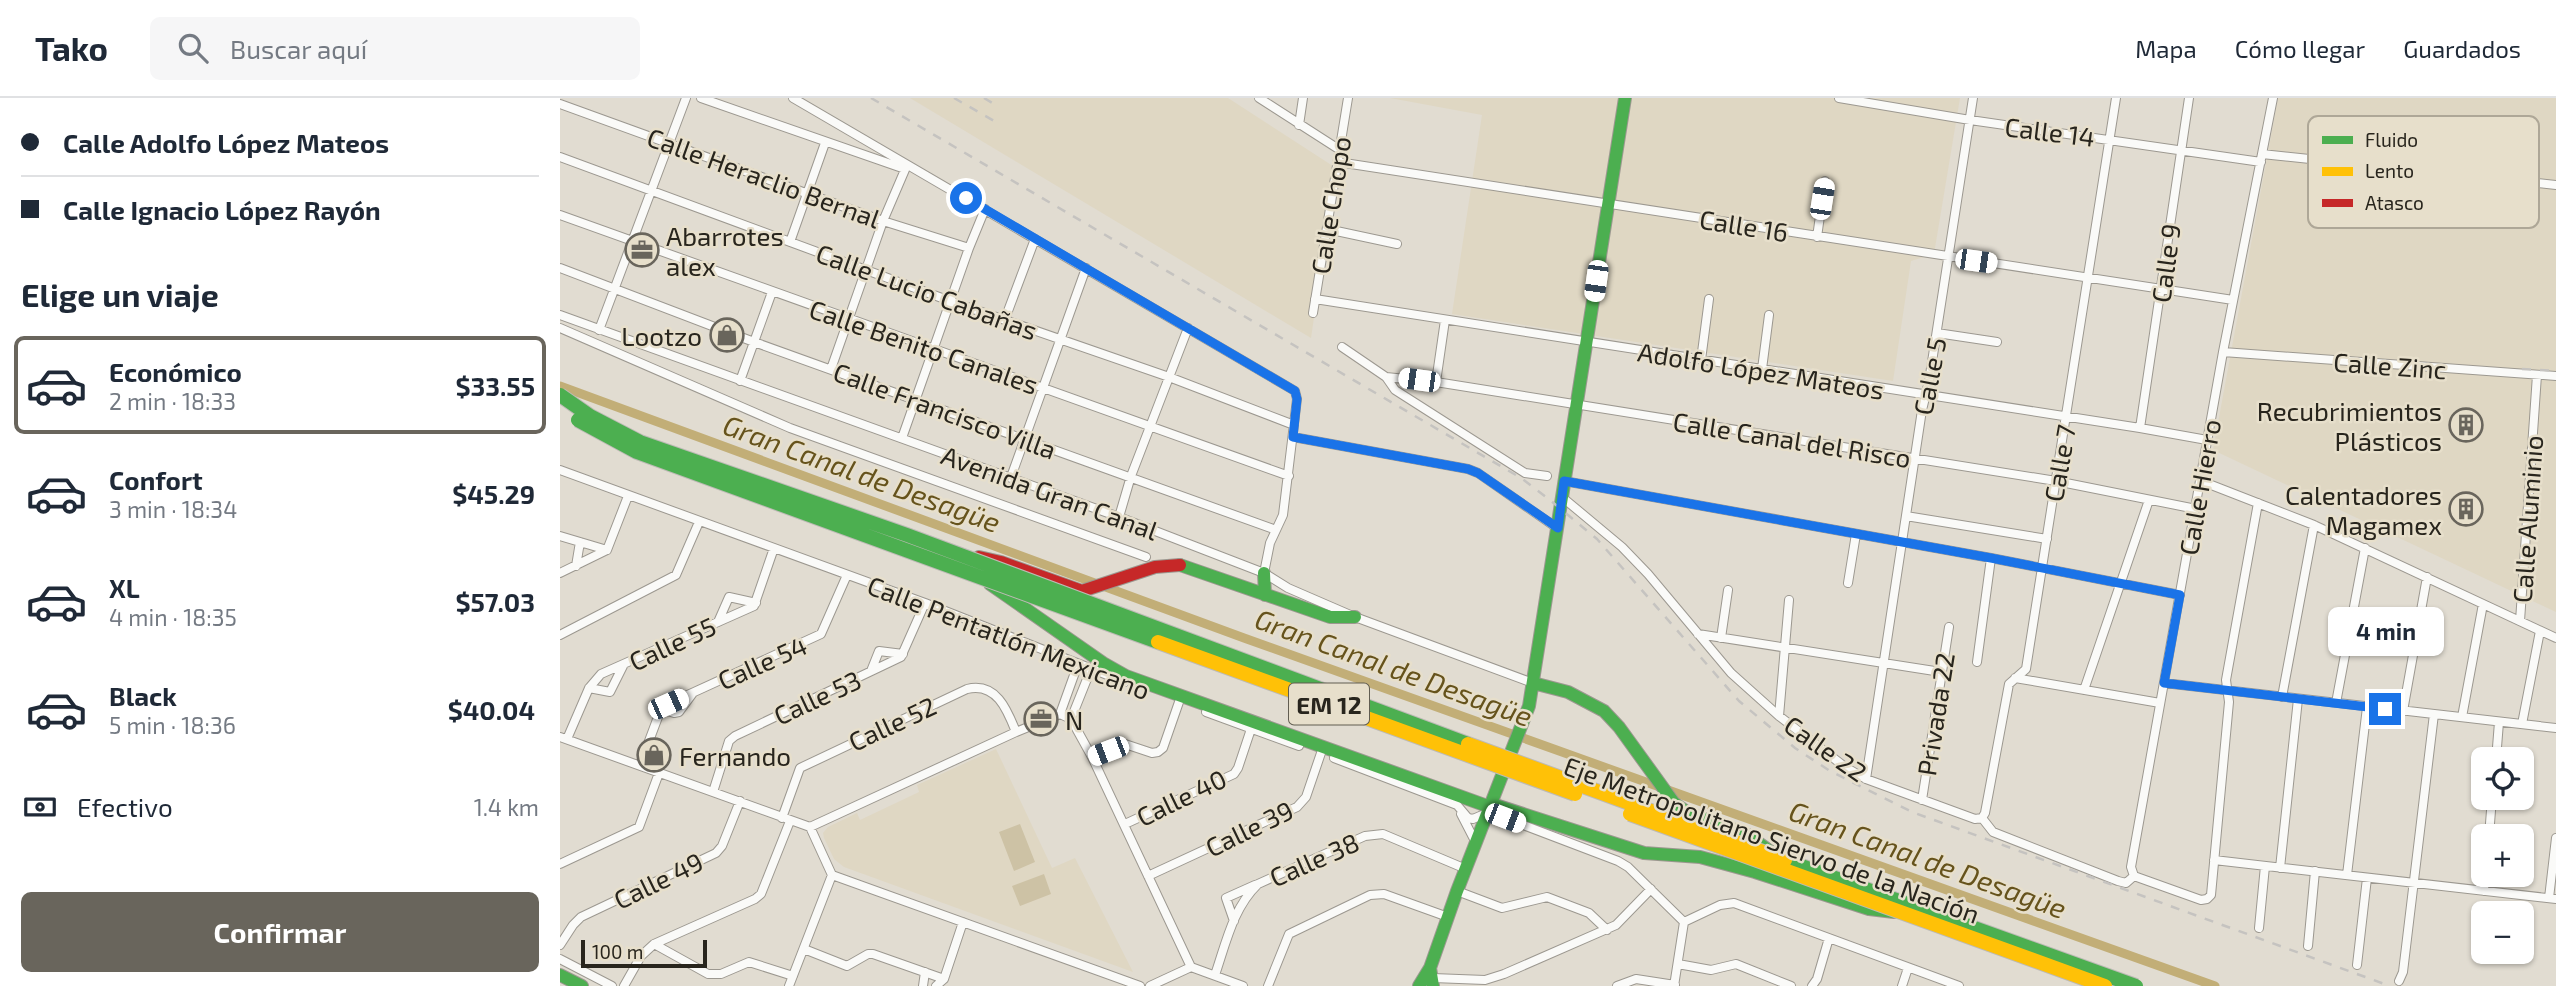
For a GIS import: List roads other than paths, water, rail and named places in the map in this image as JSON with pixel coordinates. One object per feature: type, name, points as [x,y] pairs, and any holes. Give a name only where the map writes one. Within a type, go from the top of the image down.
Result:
[{"type":"main road","points":[[1419,986],[1432,977],[1448,917],[1523,722],[1533,683],[1625,98]]},
{"type":"main road","name":"Eje Metropolitano Siervo de la Nación","points":[[560,396],[590,416],[640,442],[2136,986]]},
{"type":"main road","name":"Eje Metropolitano Siervo de la Nación","points":[[560,407],[587,426],[637,452],[2105,986]]},
{"type":"main road","points":[[943,550],[1001,562],[1082,591],[1155,568],[1180,565],[1330,617],[1355,617]]},
{"type":"main road","points":[[1264,573],[1265,595]]},
{"type":"main road","points":[[977,576],[1126,676],[1490,808],[1644,853],[1700,857],[1869,909],[1899,913]]},
{"type":"main road","points":[[1533,683],[1568,692],[1604,712],[1619,727],[1674,803],[1688,813],[1746,834],[1777,856]]},
{"type":"main road","points":[[560,975],[582,986]]},
{"type":"street","points":[[599,330],[686,98]]},
{"type":"street","points":[[701,98],[825,143],[906,167]]},
{"type":"street","points":[[793,98],[906,167],[985,209],[1296,393],[1283,515],[1270,543],[1264,573]]},
{"type":"street","points":[[1258,98],[1340,150]]},
{"type":"street","points":[[1298,125],[1303,98]]},
{"type":"street","name":"Calle Chopo","points":[[1313,313],[1348,98]]},
{"type":"street","name":"Calle 14","points":[[1841,98],[1970,120],[2181,149],[2308,162]]},
{"type":"street","name":"Calle 5","points":[[1867,779],[1973,98]]},
{"type":"street","name":"Calle 7","points":[[1982,818],[2009,684],[2026,669],[2116,98]]},
{"type":"street","name":"Calle 9","points":[[2140,428],[2189,98]]},
{"type":"street","name":"Calle Hierro","points":[[2134,876],[2131,867],[2160,703],[2223,352],[2273,98]]},
{"type":"street","name":"Calle Heraclio Bernal","points":[[560,104],[883,221],[969,248]]},
{"type":"street","points":[[790,242],[825,143]]},
{"type":"street","name":"Calle Lucio Cabañas","points":[[560,157],[1169,377],[1294,425]]},
{"type":"street","name":"Calle 16","points":[[1338,162],[1948,257],[2087,275],[2233,300]]},
{"type":"street","points":[[831,369],[883,221],[906,167]]},
{"type":"street","points":[[1817,237],[1825,181]]},
{"type":"street","points":[[902,438],[985,209]]},
{"type":"street","name":"Calle Benito Canales","points":[[560,215],[1289,476]]},
{"type":"street","points":[[1327,229],[1397,244]]},
{"type":"street","points":[[1005,319],[1035,239]]},
{"type":"street","name":"Calle Francisco Villa","points":[[560,268],[754,342],[1276,530]]},
{"type":"street","points":[[1011,477],[1086,268]]},
{"type":"street","points":[[740,381],[772,292]]},
{"type":"street","name":"Adolfo López Mateos","points":[[1315,299],[2207,440]]},
{"type":"street","points":[[1700,360],[1709,299]]},
{"type":"street","name":"Avenida Gran Canal","points":[[560,315],[1119,517],[1264,573],[1287,588],[1355,617],[1533,683]]},
{"type":"street","points":[[1762,369],[1769,315]]},
{"type":"street","points":[[1436,382],[1445,320]]},
{"type":"street","points":[[560,328],[790,428],[1146,557]]},
{"type":"street","points":[[1119,517],[1131,476],[1188,328]]},
{"type":"street","points":[[1937,333],[1997,342]]},
{"type":"street","points":[[1342,347],[1386,377],[1395,390],[1500,458],[1525,473],[1547,476]]},
{"type":"street","name":"Calle Zinc","points":[[2223,352],[2556,376]]},
{"type":"street","name":"Calle Aluminio","points":[[2520,621],[2537,374]]},
{"type":"street","name":"Calle Canal del Risco","points":[[1386,377],[1436,382],[1915,458],[2056,481],[2196,509]]},
{"type":"street","points":[[1293,437],[1468,469],[1478,473],[1558,528]]},
{"type":"street","name":"Calle Pentatlón Mexicano","points":[[560,470],[925,603],[1090,669],[1457,805],[1468,818],[1474,819],[1490,808]]},
{"type":"street","points":[[1564,481],[1902,541],[2180,595]]},
{"type":"street","points":[[2201,481],[2314,525],[2556,638]]},
{"type":"street","points":[[560,573],[607,550],[628,496]]},
{"type":"street","name":"Calle 22","points":[[1562,497],[1622,547],[1648,574],[1731,673],[1779,716],[1845,767],[1867,779],[1922,800],[1975,819],[1982,818]]},
{"type":"street","points":[[2084,690],[2150,500]]},
{"type":"street","points":[[1982,818],[1993,832],[2118,881],[2126,883],[2134,876],[2207,900],[2211,895],[2229,702],[2226,680],[2258,503]]},
{"type":"street","points":[[1906,516],[2047,539]]},
{"type":"street","points":[[560,635],[676,575],[699,522]]},
{"type":"street","points":[[2282,697],[2314,525]]},
{"type":"street","points":[[1848,583],[1856,534]]},
{"type":"street","points":[[560,536],[607,550]]},
{"type":"street","points":[[576,566],[580,542]]},
{"type":"street","points":[[718,622],[729,597],[756,603],[774,548]]},
{"type":"street","points":[[2336,703],[2365,548]]},
{"type":"street","points":[[1977,662],[1991,558]]},
{"type":"street","name":"Calle 54","points":[[640,765],[661,709],[679,712],[693,693],[821,635],[847,575]]},
{"type":"street","points":[[2403,711],[2427,577]]},
{"type":"street","points":[[1721,638],[1728,590]]},
{"type":"street","points":[[1779,716],[1789,600]]},
{"type":"street","name":"Calle 55","points":[[589,688],[601,674],[751,608],[756,603]]},
{"type":"street","points":[[871,671],[879,651],[903,654],[925,603]]},
{"type":"street","points":[[2462,717],[2483,604]]},
{"type":"street","name":"Privada 22","points":[[1922,800],[1949,627]]},
{"type":"street","points":[[2522,724],[2540,631]]},
{"type":"street","points":[[1698,634],[1941,672]]},
{"type":"street","name":"Calle 53","points":[[713,792],[725,748],[735,736],[903,654]]},
{"type":"street","points":[[1060,714],[1078,664]]},
{"type":"street","points":[[623,666],[610,692],[589,688],[564,738],[810,827],[1016,732],[1060,714],[1071,719],[1125,824],[1191,967]]},
{"type":"street","points":[[1071,719],[1090,669]]},
{"type":"street","points":[[2015,678],[2160,703]]},
{"type":"street","points":[[2164,683],[2556,728]]},
{"type":"street","name":"Calle 52","points":[[654,944],[755,899],[765,888],[800,768],[967,689],[983,688],[1002,699],[1016,732]]},
{"type":"street","points":[[2280,868],[2298,699]]},
{"type":"street","points":[[1092,757],[1125,744],[1158,752],[1163,748],[1179,702]]},
{"type":"street","points":[[2347,875],[2367,707]]},
{"type":"street","points":[[2399,981],[2403,972],[2415,883],[2434,714]]},
{"type":"street","points":[[2497,747],[2499,722]]},
{"type":"street","name":"Calle 40","points":[[1125,824],[1234,774],[1251,729]]},
{"type":"street","name":"Calle 39","points":[[1148,876],[1297,807],[1306,797],[1321,753]]},
{"type":"street","points":[[560,864],[639,827],[659,773]]},
{"type":"street","name":"Calle 49","points":[[560,945],[581,917],[716,853],[722,846],[740,802]]},
{"type":"street","points":[[1457,805],[1476,842]]},
{"type":"street","points":[[1490,808],[1618,861],[1684,922]]},
{"type":"street","points":[[789,986],[832,875],[810,827]]},
{"type":"street","name":"Calle 38","points":[[1215,975],[1243,900],[1258,884],[1365,836],[1379,833],[1466,869]]},
{"type":"street","points":[[2214,860],[2553,899],[2556,838]]},
{"type":"street","points":[[2259,928],[2265,866]]},
{"type":"street","points":[[2308,946],[2315,871]]},
{"type":"street","points":[[832,875],[1140,986]]},
{"type":"street","points":[[2357,965],[2367,878]]},
{"type":"street","points":[[1234,920],[1226,897],[1258,884]]},
{"type":"street","points":[[2483,891],[2484,887]]},
{"type":"street","points":[[1432,977],[1493,978],[1607,930],[1625,918],[1651,889]]},
{"type":"street","points":[[1457,891],[1502,908],[1547,897],[1588,913],[1607,930]]},
{"type":"street","points":[[1268,986],[1289,934],[1370,895],[1384,894],[1448,917]]},
{"type":"street","points":[[1684,922],[1720,905],[1734,903],[1959,986]]},
{"type":"street","points":[[936,986],[944,979],[963,922]]},
{"type":"street","points":[[1616,986],[1636,979],[1675,986],[1684,922]]},
{"type":"street","points":[[1812,986],[1817,979],[1829,937]]},
{"type":"street","points":[[624,986],[641,956],[654,944],[708,974],[721,974],[749,962],[793,976]]},
{"type":"street","points":[[804,949],[847,966],[871,953],[944,979]]},
{"type":"street","points":[[560,959],[596,982],[612,986]]},
{"type":"street","points":[[1678,964],[1712,970],[1736,964],[1791,986]]},
{"type":"street","points":[[1150,986],[1191,967],[1243,986]]},
{"type":"street","points":[[1902,986],[1908,968]]},
{"type":"street","points":[[923,986],[925,972]]},
{"type":"waterway","name":"Gran Canal de Desagüe","points":[[560,386],[1244,638],[2215,986]]},
{"type":"railway","points":[[871,98],[1521,478],[1597,539],[1739,701],[1795,748],[1830,771],[1912,812],[2390,986]]},
{"type":"railway","points":[[954,98],[996,122]]},
{"type":"railway","points":[[984,98],[994,104]]},
{"type":"railway","points":[[2522,369],[2556,371]]},
{"type":"place","name":"Abarrotes alex","points":[[642,250]]},
{"type":"place","name":"Lootzo","points":[[727,335]]},
{"type":"place","name":"Recubrimientos Plásticos","points":[[2466,425]]},
{"type":"place","name":"Calentadores Magamex","points":[[2466,509]]},
{"type":"place","name":"N","points":[[1041,719]]},
{"type":"place","name":"Fernando","points":[[654,755]]}]
